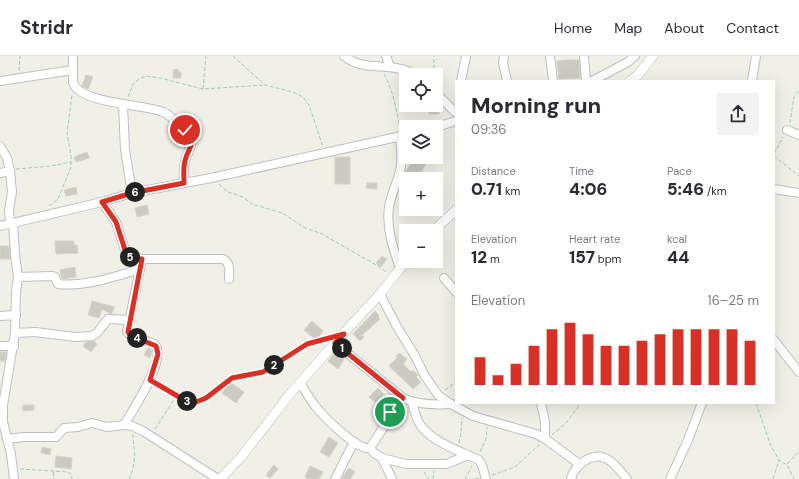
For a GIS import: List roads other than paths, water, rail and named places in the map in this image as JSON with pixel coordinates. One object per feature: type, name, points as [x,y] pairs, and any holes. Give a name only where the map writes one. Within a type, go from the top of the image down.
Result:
[{"type":"street","points":[[74,56],[74,86],[81,92],[92,97],[163,112],[182,127],[190,136],[192,147],[187,152],[184,163],[184,183]]},
{"type":"street","points":[[344,56],[349,61],[360,65],[401,68]]},
{"type":"street","points":[[386,56],[390,67]]},
{"type":"street","points":[[461,80],[466,56]]},
{"type":"street","points":[[504,56],[503,63],[507,80]]},
{"type":"street","points":[[550,56],[553,80]]},
{"type":"street","points":[[584,56],[586,80]]},
{"type":"street","points":[[594,80],[628,62],[635,56]]},
{"type":"street","points":[[639,78],[653,56]]},
{"type":"street","points":[[752,80],[756,56]]},
{"type":"street","points":[[0,81],[73,70]]},
{"type":"street","points":[[443,99],[455,108],[455,122],[443,125]]},
{"type":"street","points":[[124,104],[125,150],[132,193]]},
{"type":"street","points":[[787,130],[799,135]]},
{"type":"street","points":[[0,226],[102,202],[132,193],[211,178],[399,137]]},
{"type":"street","points":[[0,146],[7,158],[9,168],[12,192],[9,210],[12,223],[18,277],[14,346],[2,405],[2,422],[7,439],[14,479]]},
{"type":"street","points":[[399,257],[393,246],[388,225],[392,191],[400,170],[401,164]]},
{"type":"street","points":[[0,173],[9,168]]},
{"type":"street","points":[[775,189],[799,192]]},
{"type":"street","points":[[102,202],[116,222],[127,256],[142,259],[223,259],[229,265],[229,279]]},
{"type":"street","points":[[441,224],[455,211]]},
{"type":"street","points":[[128,425],[150,380],[158,354],[158,349],[154,344],[130,335],[128,330],[142,259]]},
{"type":"street","points":[[7,439],[24,437],[53,437],[57,436],[64,428],[78,427],[89,424],[107,427],[128,425],[150,436],[219,479],[242,456],[333,340],[380,294],[400,268]]},
{"type":"street","points":[[18,277],[53,276],[58,284],[97,282],[140,269]]},
{"type":"street","points":[[444,278],[455,291]]},
{"type":"street","points":[[380,294],[396,325],[438,395],[473,416],[536,434],[579,464]]},
{"type":"street","points":[[0,316],[16,315]]},
{"type":"street","points":[[15,333],[35,332],[75,337],[92,336],[97,333],[108,319],[130,320]]},
{"type":"street","points":[[333,340],[403,398],[412,402],[440,405],[451,404]]},
{"type":"street","points":[[775,341],[799,372]]},
{"type":"street","points":[[0,346],[14,346]]},
{"type":"street","points":[[300,383],[317,408],[340,431],[362,447],[370,448],[374,453],[382,458],[406,464],[440,465],[447,464],[468,455]]},
{"type":"street","points":[[370,448],[390,412],[403,398]]},
{"type":"street","points":[[412,402],[421,426],[432,436],[481,462],[485,478]]},
{"type":"street","points":[[541,404],[545,422],[546,440]]},
{"type":"street","points":[[670,479],[702,404]]},
{"type":"street","points":[[335,479],[354,442]]},
{"type":"street","points":[[382,458],[392,479]]},
{"type":"street","points":[[571,479],[572,474],[579,464],[587,459],[604,458],[611,461],[627,479]]}]
